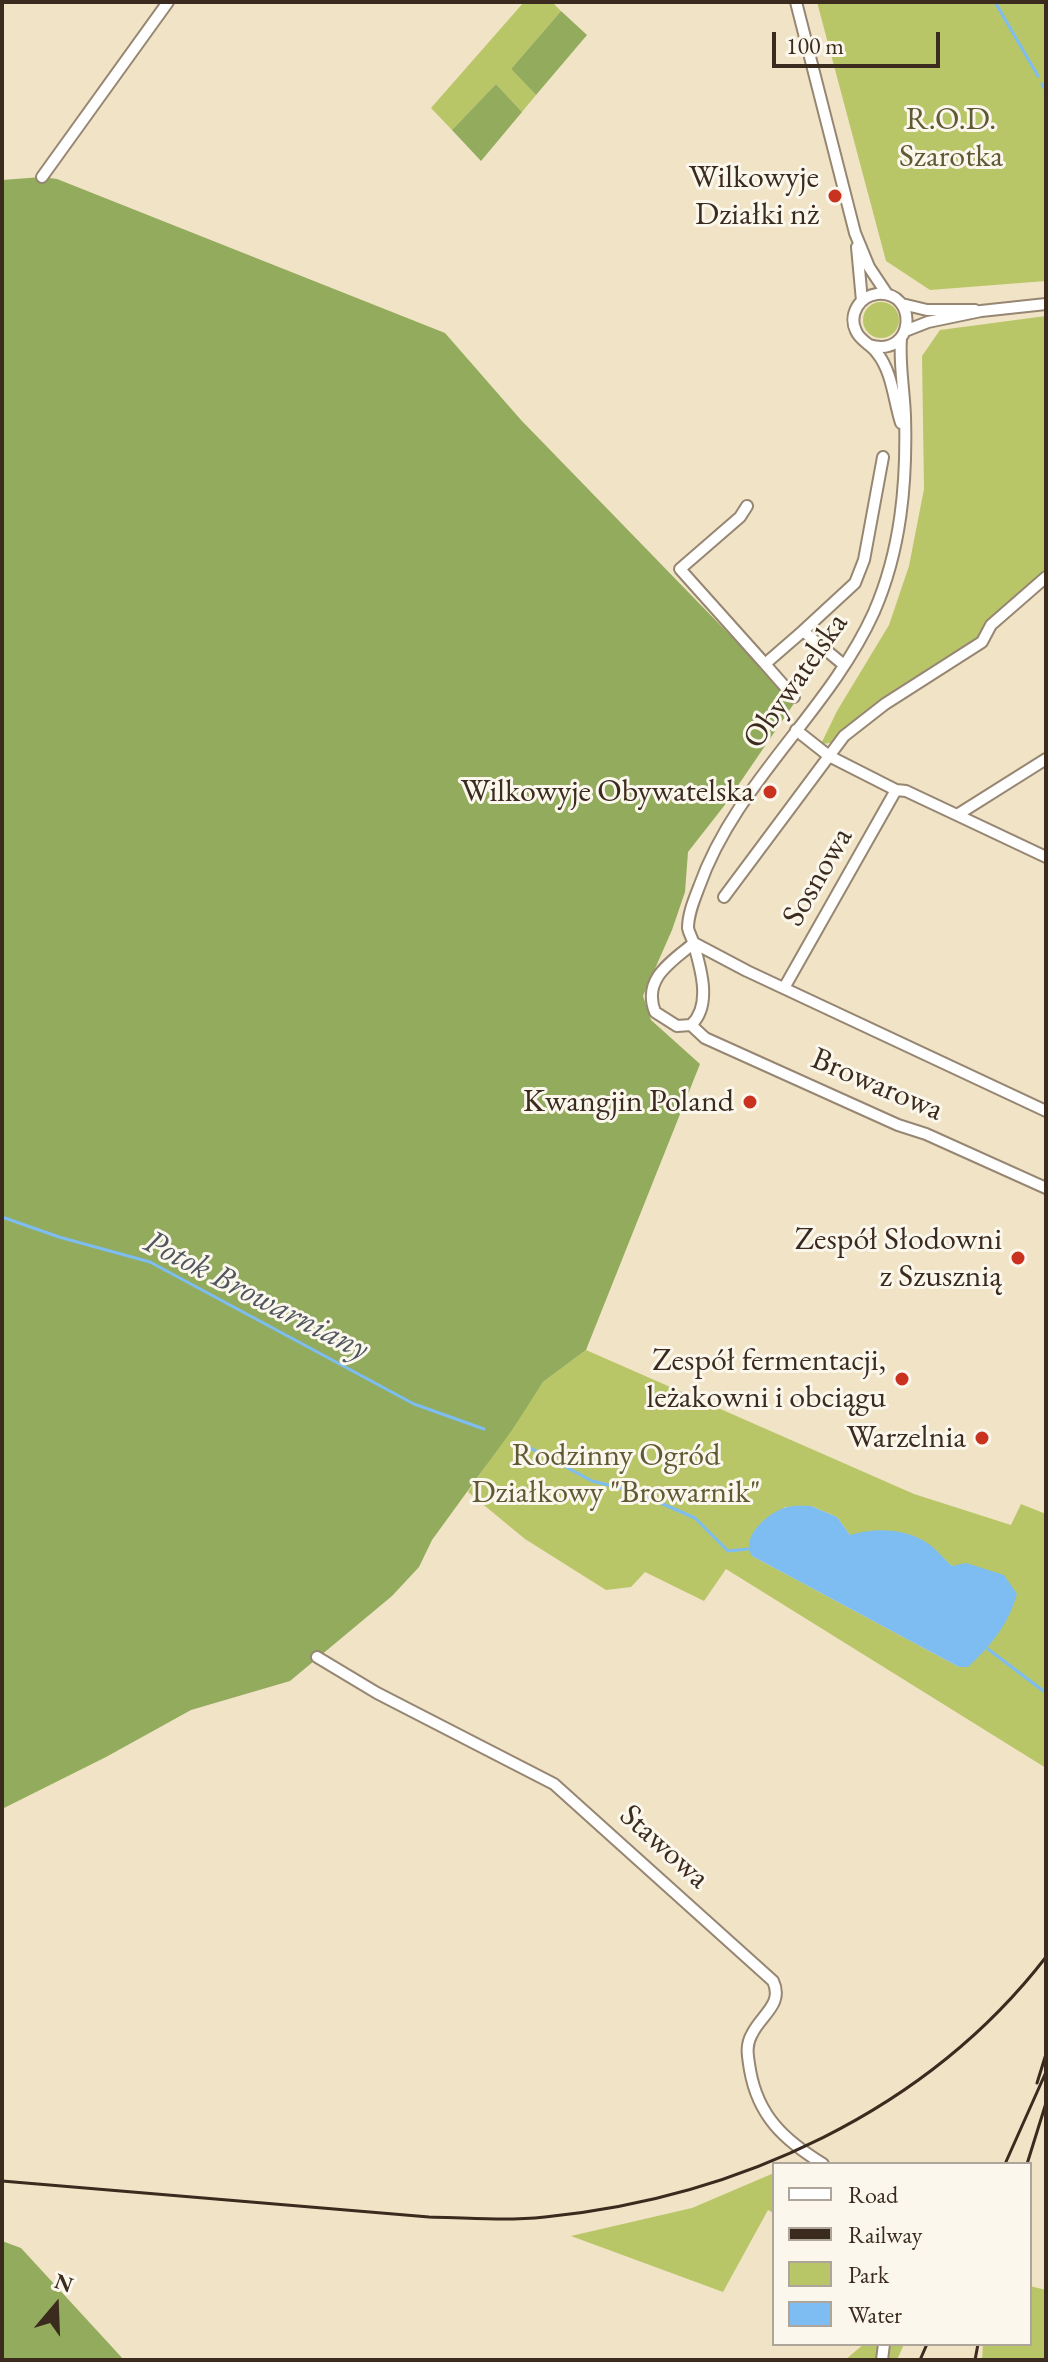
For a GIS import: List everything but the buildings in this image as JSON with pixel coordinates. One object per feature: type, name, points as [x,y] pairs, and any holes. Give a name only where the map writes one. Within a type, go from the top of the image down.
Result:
[{"type":"street","points":[[42,177],[168,2]]},
{"type":"street","points":[[796,2],[855,233],[869,267],[887,294],[902,304],[927,310],[981,311]]},
{"type":"street","points":[[855,233],[862,301]]},
{"type":"street","points":[[887,294],[869,296],[862,301],[854,316],[854,325],[862,340],[869,345],[886,347],[903,334],[928,322],[981,311],[1046,304]]},
{"type":"street","points":[[902,304],[907,321],[903,334]]},
{"type":"street","name":"Obywatelska","points":[[691,1025],[700,1015],[704,997],[694,943],[689,933],[690,912],[716,845],[736,811],[844,665],[874,612],[893,555],[904,492],[905,420],[900,363],[903,334]]},
{"type":"street","name":"Obywatelska","points":[[869,345],[878,353],[886,368],[904,432]]},
{"type":"street","points":[[765,664],[855,583],[864,560],[883,457]]},
{"type":"street","points":[[747,506],[740,517],[680,569],[794,697]]},
{"type":"street","points":[[724,897],[844,736],[885,704],[982,642],[991,625],[1046,577]]},
{"type":"street","points":[[803,631],[844,665]]},
{"type":"street","points":[[796,730],[829,756],[896,790],[906,791],[1046,857]]},
{"type":"street","points":[[957,815],[1046,759]]},
{"type":"street","name":"Sosnowa","points":[[784,988],[896,790]]},
{"type":"street","points":[[691,1025],[677,1026],[661,1017],[655,1012],[651,995],[659,973],[694,943]]},
{"type":"street","name":"Browarowa","points":[[694,943],[1046,1111]]},
{"type":"street","name":"Browarowa","points":[[691,1025],[705,1038],[1046,1188]]},
{"type":"street","name":"Stawowa","points":[[317,1657],[377,1693],[554,1784],[773,1981],[776,1998],[748,2044],[753,2083],[761,2108],[769,2120],[820,2162]]},
{"type":"green space","points":[[524,2],[552,2],[561,11],[511,69],[536,95],[522,112],[496,84],[452,130],[431,108]]},
{"type":"green space","name":"R.O.D. Szarotka","points":[[817,2],[1046,2],[1046,281],[930,290],[886,261]]},
{"type":"green space","points":[[561,11],[587,35],[536,95],[511,69]]},
{"type":"green space","points":[[496,84],[522,112],[481,161],[452,130]]},
{"type":"green space","points":[[57,179],[445,333],[521,420],[795,702],[724,806],[688,852],[685,892],[643,996],[651,1020],[700,1064],[586,1350],[543,1382],[432,1540],[419,1567],[392,1596],[290,1681],[191,1710],[2,1809],[2,180]]},
{"type":"green space","points":[[881,302],[894,307],[899,320],[894,333],[881,338],[868,333],[863,320],[868,307]]},
{"type":"green space","points":[[1046,316],[1046,572],[981,635],[881,699],[830,743],[821,744],[837,711],[889,625],[909,566],[924,489],[922,356],[940,330]]},
{"type":"green space","name":"Rodzinny Ogród Działkowy \"Browarnik\"","points":[[586,1350],[914,1494],[1011,1525],[1021,1504],[1046,1514],[1046,1768],[726,1569],[704,1601],[645,1572],[631,1587],[606,1590],[525,1539],[468,1492],[543,1382]],"holes":[[[811,1506],[837,1517],[850,1535],[942,1557],[952,1566],[959,1667],[752,1556],[785,1507]]]},
{"type":"green space","points":[[772,2174],[772,2212],[768,2210],[723,2292],[571,2236],[692,2208]]},
{"type":"green space","points":[[2,2241],[21,2248],[124,2360],[2,2360]]},
{"type":"green space","points":[[1032,2286],[1046,2290],[1046,2360],[982,2360],[983,2346],[1032,2346]]},
{"type":"green space","points":[[862,2346],[903,2346],[897,2360],[845,2360]]},
{"type":"water","points":[[811,1506],[837,1517],[850,1535],[878,1530],[906,1534],[928,1543],[952,1566],[966,1563],[1004,1575],[1017,1594],[998,1634],[968,1667],[959,1667],[752,1556],[749,1549],[752,1534],[770,1515],[784,1508]]},
{"type":"waterway","points":[[995,2],[1038,76]]},
{"type":"waterway","points":[[1042,84],[1046,91]]},
{"type":"waterway","name":"Potok Browarniany","points":[[2,1217],[59,1237],[150,1262],[414,1404],[484,1429]]},
{"type":"waterway","name":"Potok Browarniany","points":[[521,1443],[592,1481],[633,1491],[695,1518],[728,1551],[748,1549]]},
{"type":"waterway","points":[[988,1649],[1046,1693]]},
{"type":"railway","points":[[2,2181],[429,2217],[531,2218],[617,2207],[688,2190],[757,2167],[823,2138],[886,2102],[945,2060],[998,2012],[1046,1957]]},
{"type":"railway","points":[[1037,2083],[1046,2054]]},
{"type":"railway","points":[[1006,2162],[1046,2072]]},
{"type":"railway","points":[[1028,2162],[1046,2103]]},
{"type":"railway","points":[[920,2360],[926,2346]]},
{"type":"railway","points":[[975,2360],[978,2346]]},
{"type":"place","name":"Wilkowyje Działki nż","points":[[835,196]]},
{"type":"place","name":"Wilkowyje Obywatelska","points":[[770,792]]},
{"type":"place","name":"Kwangjin Poland","points":[[750,1102]]},
{"type":"place","name":"Zespół Słodowni z Szusznią","points":[[1018,1258]]},
{"type":"place","name":"Zespół fermentacji, leżakowni i obciągu","points":[[902,1379]]},
{"type":"place","name":"Warzelnia","points":[[982,1438]]}]
